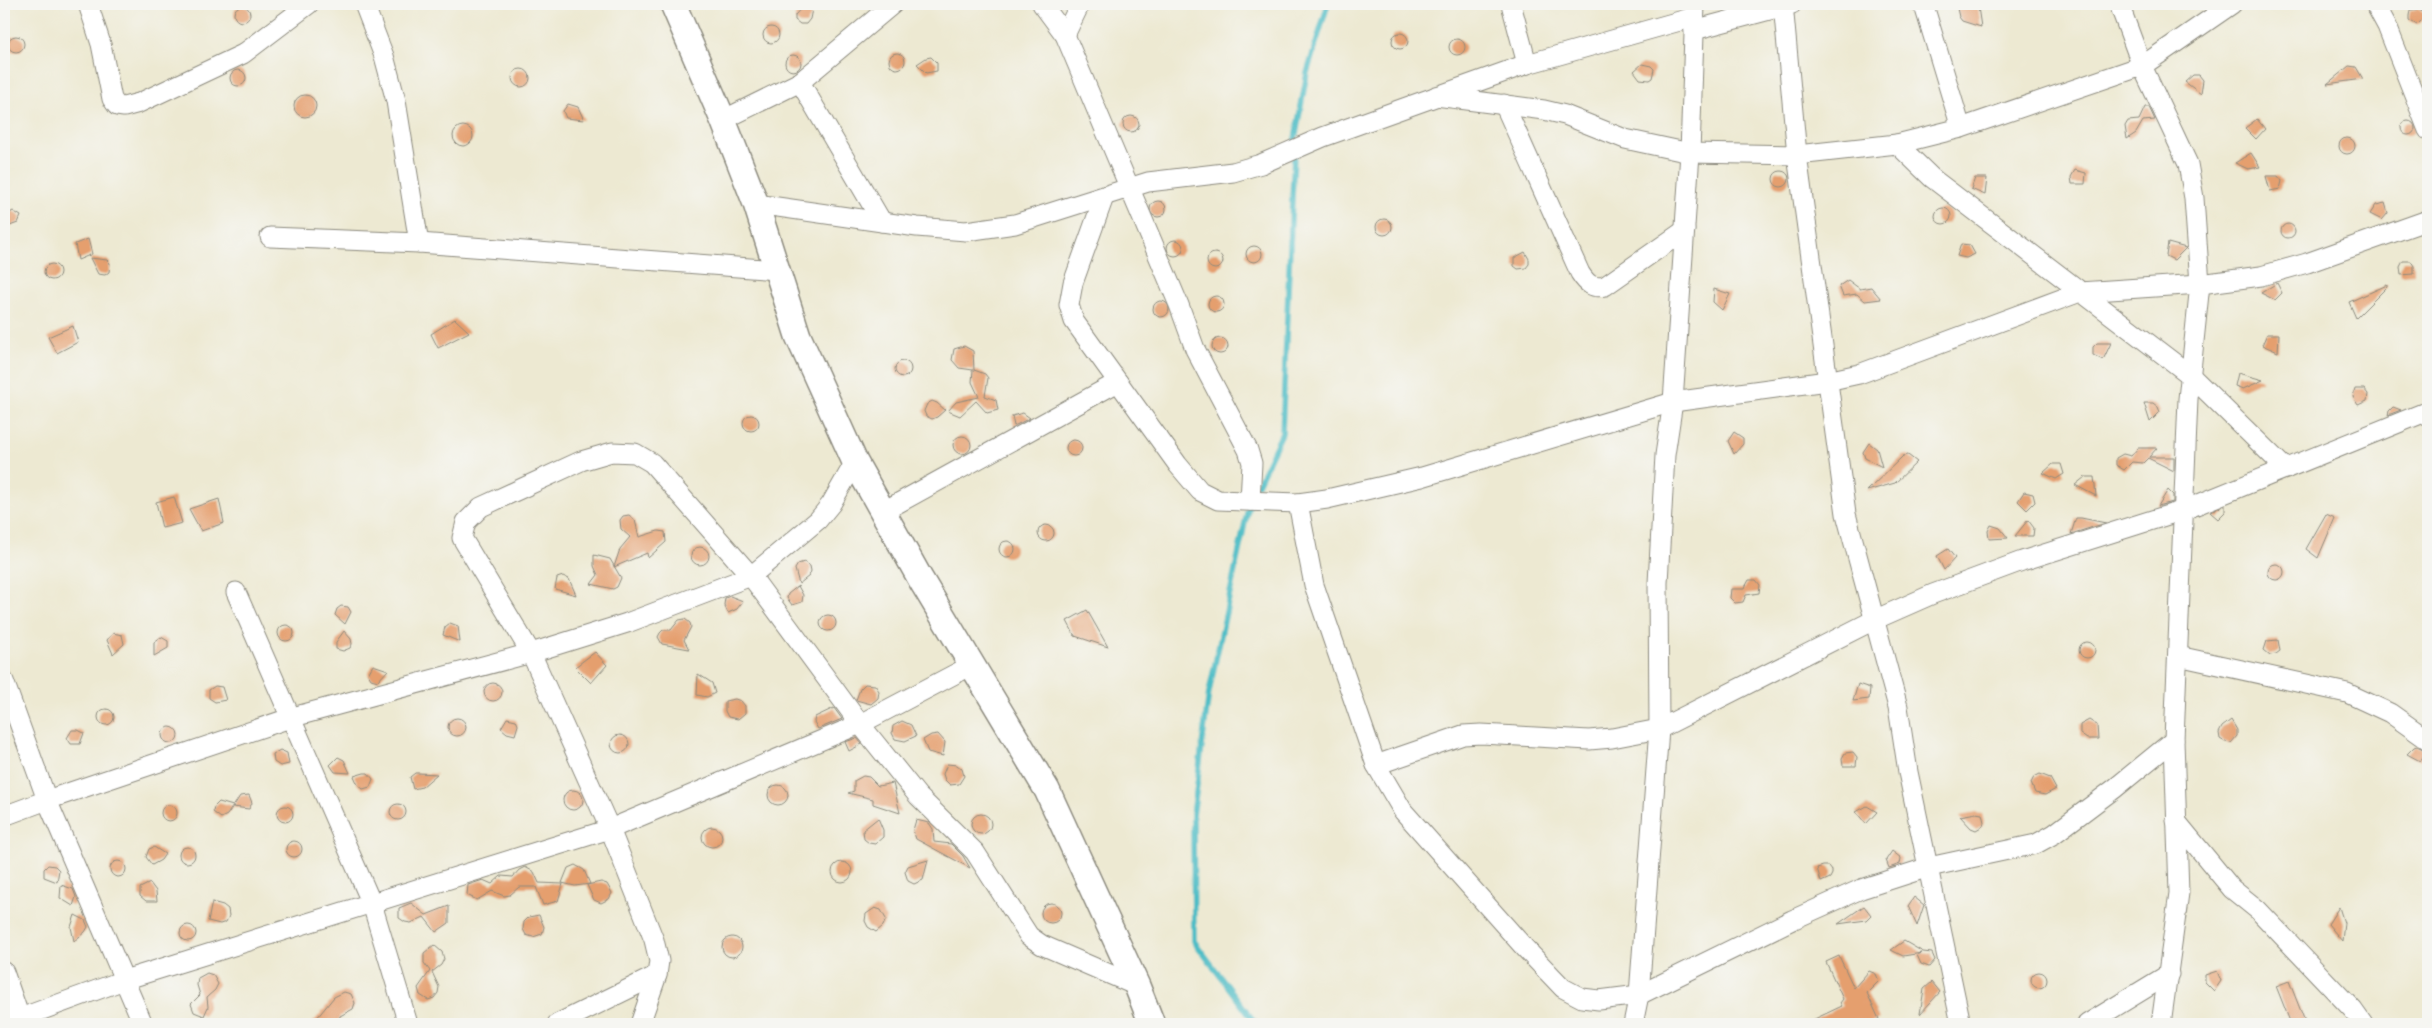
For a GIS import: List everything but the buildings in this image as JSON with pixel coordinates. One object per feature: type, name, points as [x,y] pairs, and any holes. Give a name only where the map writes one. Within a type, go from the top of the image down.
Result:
[{"type":"main road","points":[[673,4],[723,120],[756,204],[798,336],[855,462],[882,512],[1047,790],[1137,986],[1152,1024]]},
{"type":"street","points":[[88,4],[101,44],[112,99],[116,106],[124,107],[139,102],[243,54],[309,4]]},
{"type":"street","points":[[364,4],[384,56],[396,101],[419,243]]},
{"type":"street","points":[[723,120],[800,82],[893,4]]},
{"type":"street","points":[[1042,4],[1065,35],[1180,304],[1195,349],[1248,450],[1252,463],[1250,501]]},
{"type":"street","points":[[1065,35],[1080,4]]},
{"type":"street","points":[[1511,4],[1527,64]]},
{"type":"street","points":[[1922,4],[1960,128]]},
{"type":"street","points":[[2118,4],[2142,66],[2188,164],[2194,198],[2200,284],[2190,374],[2174,740],[2179,894],[2161,1024]]},
{"type":"street","points":[[1436,96],[1504,104],[1565,115],[1625,139],[1690,153],[1797,154],[1897,144],[1960,128],[2142,66],[2232,4]]},
{"type":"street","points":[[2375,4],[2387,26],[2428,130]]},
{"type":"street","points":[[756,204],[882,222],[966,231],[1016,224],[1130,188],[1162,180],[1233,172],[1261,164],[1323,137],[1527,64],[1694,17],[1786,5],[1797,154],[1846,514],[1896,698],[1908,772],[1961,1024]]},
{"type":"street","points":[[1633,1024],[1639,995],[1659,729],[1658,583],[1665,455],[1673,402],[1690,153],[1694,17]]},
{"type":"street","points":[[800,82],[882,222]]},
{"type":"street","points":[[1504,104],[1580,273],[1591,286],[1606,286],[1685,230]]},
{"type":"street","points":[[1897,144],[1932,178],[2190,374],[2286,469]]},
{"type":"street","points":[[1104,197],[1072,283],[1069,305],[1074,321],[1178,465],[1200,491],[1218,500],[1298,503],[1327,499],[1422,476],[1673,402],[1827,381],[1859,374],[2080,292],[2200,284],[2261,276],[2298,266],[2428,220]]},
{"type":"street","points":[[270,237],[419,243],[777,270]]},
{"type":"street","points":[[882,512],[1118,382]]},
{"type":"street","points":[[1376,765],[1462,735],[1481,734],[1589,740],[1612,738],[1659,729],[1874,620],[1933,594],[2006,567],[2184,510],[2428,411]]},
{"type":"street","points":[[640,1024],[657,975],[659,961],[654,940],[610,829],[531,653],[462,538],[466,522],[481,508],[581,461],[612,452],[635,453],[652,463],[751,576],[860,724],[918,796],[974,852],[1029,936],[1042,945],[1137,986]]},
{"type":"street","points":[[4,816],[46,800],[293,717],[531,653],[627,623],[751,576],[818,520],[831,504],[855,462]]},
{"type":"street","points":[[1298,503],[1314,585],[1376,765],[1403,811],[1522,946],[1563,988],[1582,998],[1599,1000],[1639,995],[1823,905],[1860,889],[1929,867],[2036,844],[2054,834],[2114,790],[2174,740]]},
{"type":"street","points":[[236,592],[293,717],[372,904],[408,1024]]},
{"type":"street","points":[[2178,656],[2346,693],[2390,713],[2428,740]]},
{"type":"street","points":[[4,972],[12,1021],[124,980],[610,829],[860,724],[972,665]]},
{"type":"street","points":[[4,681],[46,800],[143,1024]]},
{"type":"street","points":[[2176,821],[2232,889],[2258,910],[2353,1010],[2363,1024]]},
{"type":"street","points":[[2087,1024],[2168,974]]},
{"type":"street","points":[[557,1024],[657,975]]},
{"type":"waterway","points":[[1294,145],[1307,73],[1328,4]]},
{"type":"waterway","points":[[1258,484],[1282,433],[1294,154]]},
{"type":"waterway","points":[[1249,504],[1209,692],[1193,816],[1194,941],[1256,1024]]}]
